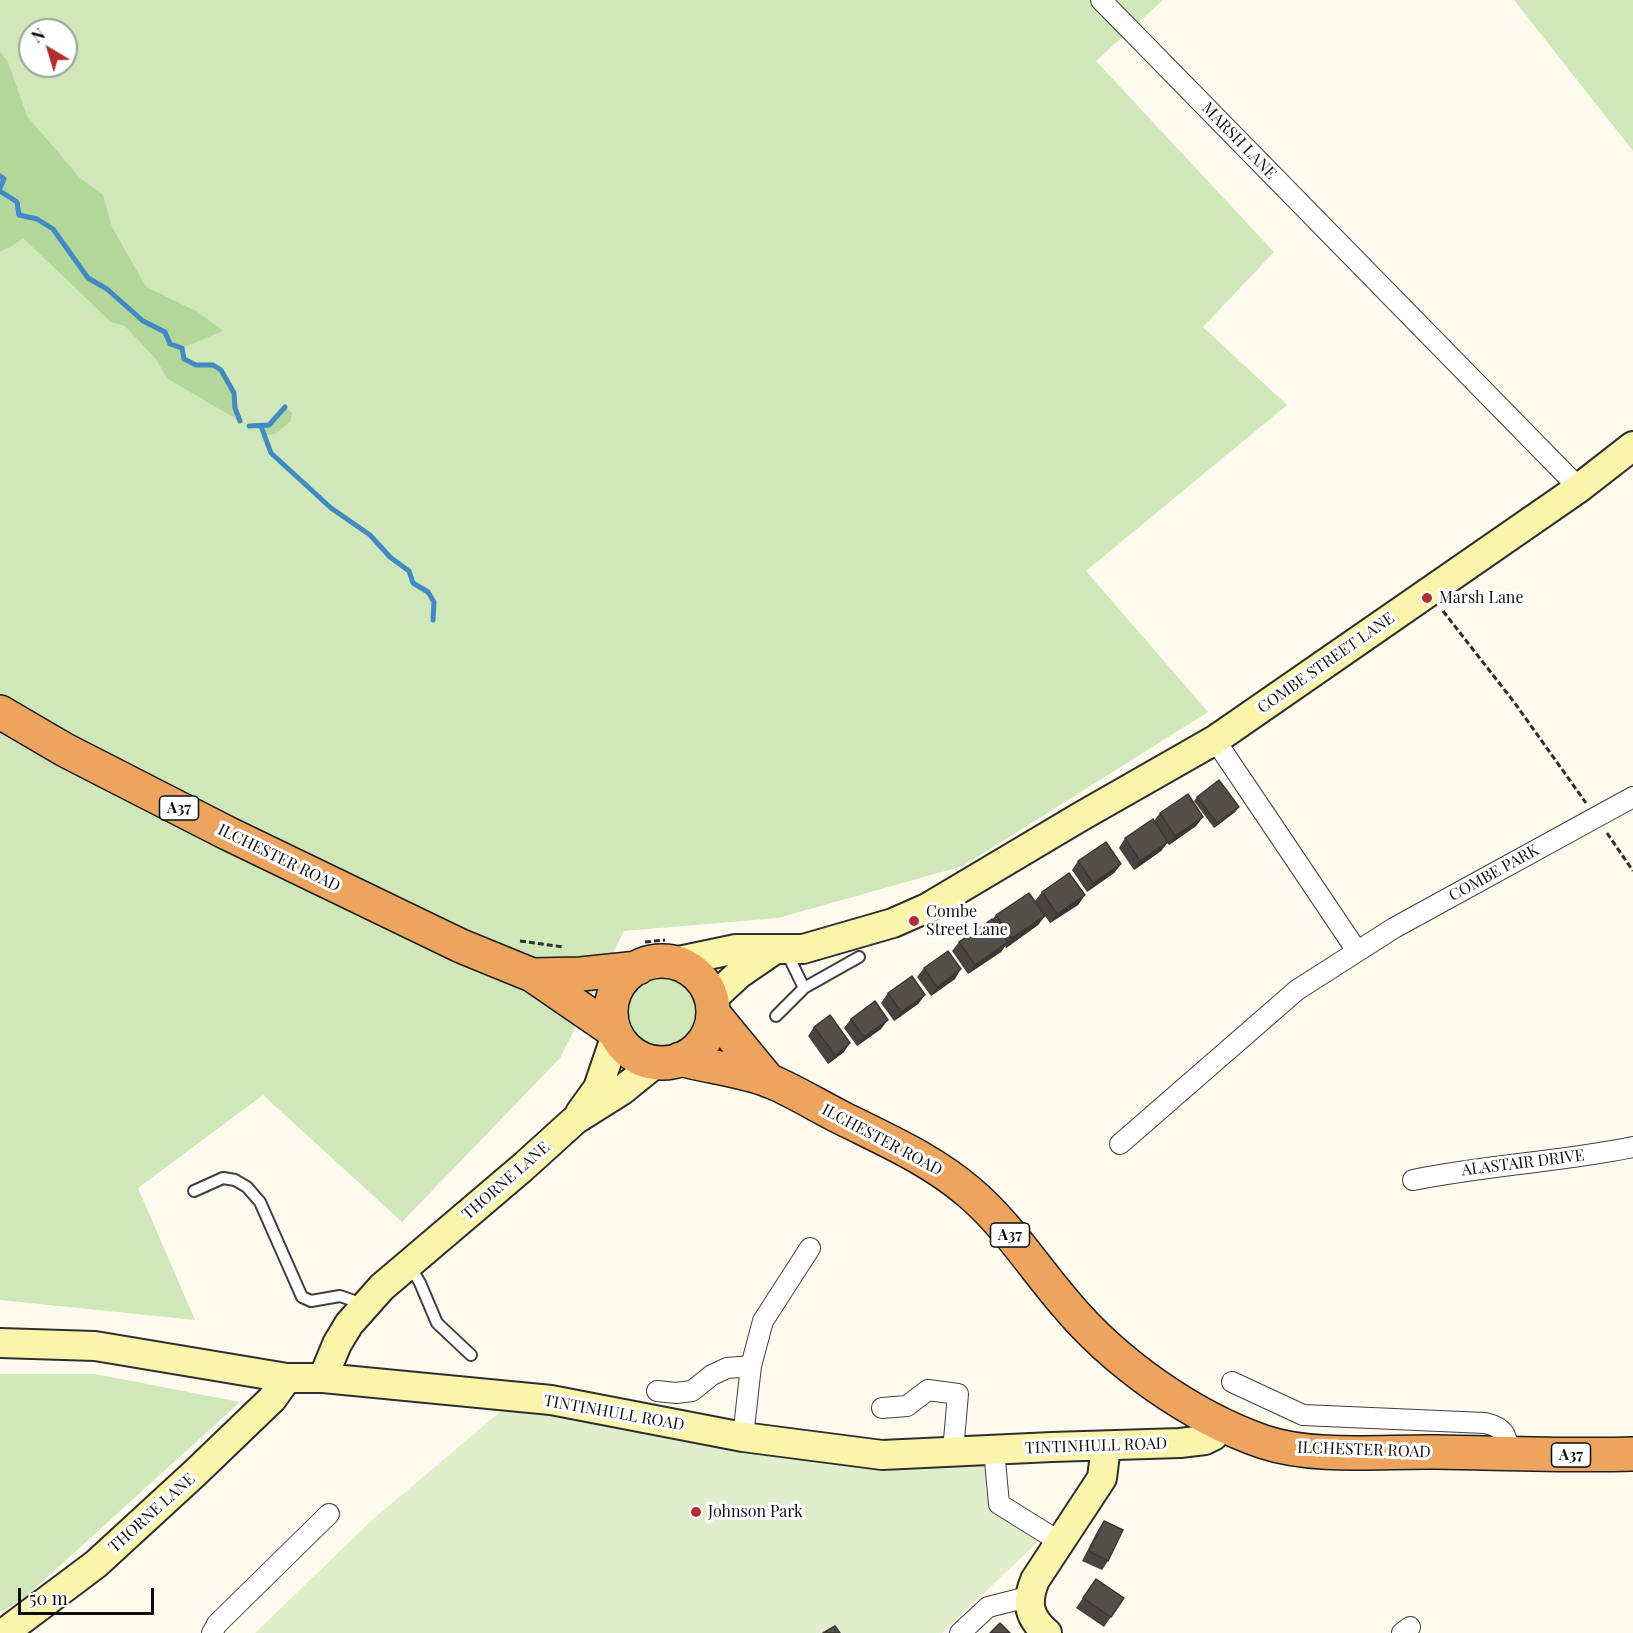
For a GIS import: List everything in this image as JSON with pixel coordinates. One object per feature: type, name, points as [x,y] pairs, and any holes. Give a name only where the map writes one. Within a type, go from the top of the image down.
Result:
[{"type":"highway","name":"ILCHESTER ROAD","points":[[0,712],[65,750],[227,832],[461,946],[532,975],[615,1034]]},
{"type":"highway","name":"A37","points":[[638,956],[654,962],[673,951],[695,972],[705,986],[712,1007]]},
{"type":"highway","name":"ILCHESTER ROAD","points":[[532,975],[581,974],[638,956]]},
{"type":"highway","points":[[615,1034],[611,1017],[615,994],[638,956]]},
{"type":"highway","name":"ILCHESTER ROAD","points":[[712,1007],[769,1081]]},
{"type":"highway","points":[[668,1061],[702,1045],[711,1029],[712,1007]]},
{"type":"highway","name":"A37","points":[[615,1034],[636,1056],[668,1061]]},
{"type":"highway","name":"ILCHESTER ROAD","points":[[668,1061],[769,1081],[909,1152],[961,1185],[994,1217],[1064,1303],[1106,1345],[1161,1388],[1224,1425],[1271,1444],[1307,1450],[1510,1455],[1633,1454]]},
{"type":"street","name":"MARSH LANE","points":[[1101,0],[1579,488]]},
{"type":"street","name":"COMBE STREET LANE","points":[[673,951],[802,949],[858,935],[927,908],[1215,740],[1579,488],[1633,446]]},
{"type":"street","points":[[1215,740],[1357,951]]},
{"type":"street","name":"COMBE PARK","points":[[1120,1144],[1297,990],[1394,928],[1633,797]]},
{"type":"street","points":[[712,1007],[739,974],[779,949]]},
{"type":"street","name":"THORNE LANE","points":[[575,1120],[598,1088],[615,1034]]},
{"type":"street","name":"THORNE LANE","points":[[322,1378],[349,1324],[382,1287],[408,1263],[522,1168],[575,1120],[668,1061]]},
{"type":"street","name":"ALASTAIR DRIVE","points":[[1413,1180],[1449,1173],[1600,1154],[1633,1147]]},
{"type":"street","points":[[743,1437],[751,1366],[763,1321],[810,1248]]},
{"type":"street","name":"TINTINHULL ROAD","points":[[0,1343],[95,1346],[287,1378],[322,1378],[550,1400],[743,1437],[882,1455],[1180,1443],[1204,1440],[1214,1436],[1224,1425]]},
{"type":"street","points":[[657,1391],[676,1393],[692,1390],[712,1375],[727,1368],[751,1366]]},
{"type":"street","name":"THORNE LANE","points":[[4,1633],[104,1556],[272,1400],[287,1378]]},
{"type":"street","name":"ILCHESTER ROAD","points":[[1232,1382],[1303,1415],[1485,1423],[1498,1426],[1506,1436],[1510,1455]]},
{"type":"street","points":[[882,1408],[907,1406],[928,1390],[958,1394],[953,1451]]},
{"type":"street","points":[[1047,1633],[1032,1615],[1028,1597],[1035,1580],[1102,1478],[1106,1446]]},
{"type":"street","points":[[994,1450],[999,1504],[1060,1542]]},
{"type":"street","points":[[212,1633],[217,1624],[330,1514]]},
{"type":"street","points":[[960,1633],[988,1607],[1028,1597]]},
{"type":"lane","points":[[779,949],[804,988]]},
{"type":"lane","points":[[776,1016],[804,988],[859,957]]},
{"type":"lane","points":[[194,1191],[223,1178],[235,1180],[248,1187],[260,1202],[302,1297],[311,1301],[340,1296],[366,1305]]},
{"type":"lane","points":[[408,1263],[420,1283],[437,1323],[471,1355]]},
{"type":"path","points":[[1429,593],[1514,702],[1633,871]]},
{"type":"path","points":[[516,941],[574,949]]},
{"type":"path","points":[[638,956],[673,951]]},
{"type":"green space","points":[[0,0],[1163,0],[1096,61],[1274,252],[1203,327],[1287,405],[1086,571],[1208,712],[963,866],[778,918],[624,931],[560,1058],[402,1222],[263,1095],[138,1188],[195,1320],[0,1300]]},
{"type":"green space","points":[[1514,0],[1633,0],[1633,151]]},
{"type":"green space","points":[[0,52],[8,62],[27,116],[80,178],[103,195],[112,227],[146,287],[198,312],[223,331],[182,348],[185,359],[196,365],[213,365],[221,370],[234,393],[235,408],[240,421],[168,379],[155,358],[125,326],[111,322],[23,238],[9,248],[0,251]]},
{"type":"green space","points":[[285,407],[292,413],[290,422],[275,434],[265,435],[261,426],[269,425]]},
{"type":"green space","points":[[662,972],[677,975],[690,983],[698,996],[701,1011],[698,1026],[690,1039],[677,1047],[662,1050],[647,1047],[634,1039],[626,1026],[623,1011],[626,996],[634,983],[647,975]]},
{"type":"green space","points":[[0,1374],[95,1374],[240,1402],[21,1601],[0,1612]]},
{"type":"green space","name":"Johnson Park","points":[[519,1396],[743,1437],[994,1450],[999,1504],[1046,1534],[942,1633],[255,1633],[373,1519]]},
{"type":"building","points":[[1219,780],[1239,807],[1217,823],[1197,797]]},
{"type":"building","points":[[1188,794],[1203,817],[1175,836],[1160,813]]},
{"type":"building","points":[[1153,819],[1168,842],[1140,861],[1125,838]]},
{"type":"building","points":[[1106,842],[1121,864],[1093,883],[1078,861]]},
{"type":"building","points":[[1069,873],[1085,895],[1057,914],[1042,892]]},
{"type":"building","points":[[1029,893],[1045,916],[1012,938],[996,915]]},
{"type":"building","points":[[992,919],[1008,942],[975,965],[959,942]]},
{"type":"building","points":[[948,951],[961,969],[937,987],[924,968]]},
{"type":"building","points":[[912,976],[925,995],[901,1012],[888,993]]},
{"type":"building","points":[[875,1001],[888,1020],[864,1037],[851,1019]]},
{"type":"building","points":[[830,1015],[850,1043],[835,1055],[814,1027]]},
{"type":"building","points":[[1104,1521],[1123,1530],[1108,1561],[1089,1551]]},
{"type":"building","points":[[1096,1579],[1124,1598],[1111,1617],[1083,1598]]},
{"type":"building","points":[[1000,1623],[1010,1633],[990,1633]]},
{"type":"building","points":[[835,1626],[840,1633],[823,1633]]},
{"type":"waterway","points":[[0,176],[4,179],[0,188]]},
{"type":"waterway","points":[[0,191],[17,202],[19,215],[37,219],[53,229],[88,278],[107,289],[143,321],[165,332],[170,344],[182,348],[184,359],[196,365],[213,365],[221,370],[234,393],[235,408],[240,421]]},
{"type":"waterway","points":[[249,426],[269,425],[285,407]]},
{"type":"waterway","points":[[261,426],[271,453],[331,508],[370,535],[390,557],[409,571],[413,583],[428,592],[434,602],[433,620]]},
{"type":"place","name":"Marsh Lane","points":[[1427,598]]},
{"type":"place","name":"Combe Street Lane","points":[[914,921]]},
{"type":"place","name":"Johnson Park","points":[[696,1512]]}]
